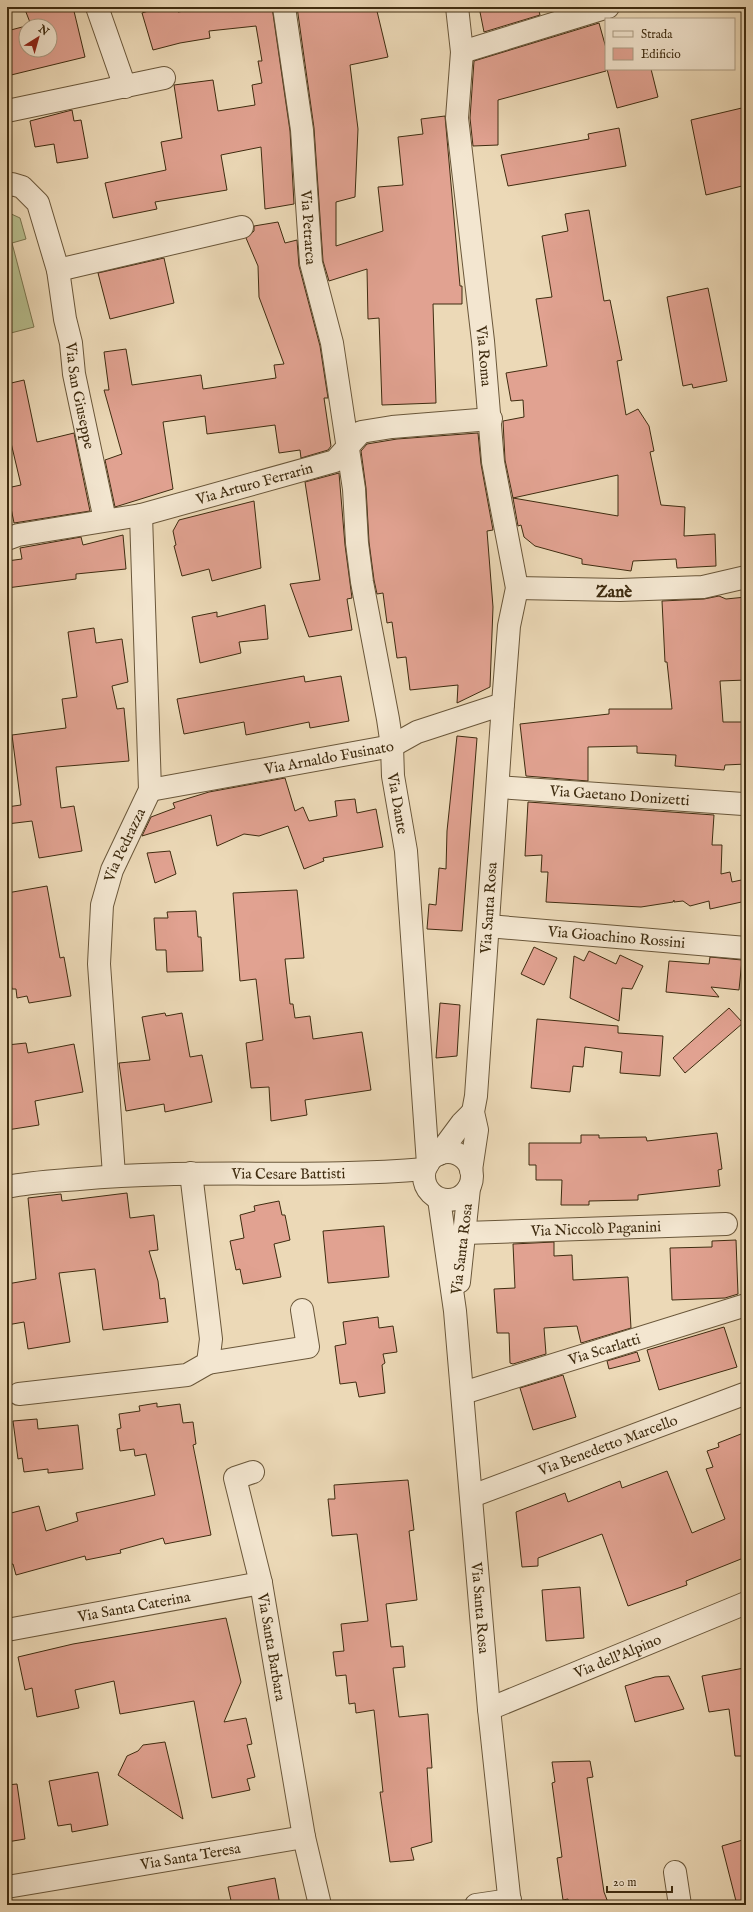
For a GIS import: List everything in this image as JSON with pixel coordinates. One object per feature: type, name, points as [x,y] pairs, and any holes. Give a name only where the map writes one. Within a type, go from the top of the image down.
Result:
[{"type":"street","points":[[97,7],[125,87]]},
{"type":"street","name":"Via Petrarca","points":[[284,7],[302,130],[311,263],[332,343],[348,446]]},
{"type":"street","name":"Via Roma","points":[[457,7],[462,52],[457,118],[491,419],[494,462],[517,588],[509,626],[503,704]]},
{"type":"street","points":[[462,52],[608,7]]},
{"type":"street","points":[[7,111],[164,78]]},
{"type":"street","name":"Via San Giuseppe","points":[[9,179],[22,187],[38,203],[58,270],[71,343],[74,374],[105,520]]},
{"type":"street","points":[[58,270],[242,227]]},
{"type":"street","name":"Via Arturo Ferrarin","points":[[7,539],[18,535],[141,515],[335,461],[361,432],[392,426],[491,419]]},
{"type":"street","name":"Via Dante","points":[[348,446],[354,489],[357,543],[362,582],[392,746],[394,776],[406,851],[429,1167]]},
{"type":"street","name":"Via Pedrazza","points":[[114,1175],[99,964],[102,905],[112,870],[150,790],[141,515]]},
{"type":"street","points":[[517,588],[620,590],[703,587],[746,577]]},
{"type":"street","name":"Via Arnaldo Fusinato","points":[[150,790],[392,746],[417,732],[503,704]]},
{"type":"street","name":"Via Santa Rosa","points":[[455,1311],[477,1130],[473,1112],[476,1096],[503,704]]},
{"type":"street","name":"Via Gaetano Donizetti","points":[[498,787],[743,804]]},
{"type":"street","name":"Via Gioachino Rossini","points":[[488,926],[746,948]]},
{"type":"street","points":[[429,1167],[462,1122],[473,1112]]},
{"type":"street","points":[[429,1167],[447,1152],[462,1157],[468,1163],[470,1179]]},
{"type":"street","name":"Via Santa Rosa","points":[[429,1167],[427,1188],[439,1199],[453,1200],[465,1193],[470,1179]]},
{"type":"street","name":"Via Cesare Battisti","points":[[7,1187],[114,1175],[191,1173],[386,1173],[429,1167]]},
{"type":"street","points":[[191,1173],[211,1339],[208,1363]]},
{"type":"street","name":"Via Santa Rosa","points":[[439,1199],[455,1311],[489,1709],[510,1902]]},
{"type":"street","name":"Via Niccolò Paganini","points":[[465,1233],[726,1224]]},
{"type":"street","name":"Via Scarlatti","points":[[463,1393],[746,1305]]},
{"type":"street","points":[[19,1394],[187,1375],[208,1363],[308,1347],[302,1310]]},
{"type":"street","name":"Via Benedetto Marcello","points":[[472,1496],[744,1394]]},
{"type":"street","name":"Via Santa Barbara","points":[[253,1472],[235,1478],[261,1582],[304,1836]]},
{"type":"street","name":"Via Santa Caterina","points":[[7,1630],[261,1582]]},
{"type":"street","name":"Via dell'Alpino","points":[[489,1709],[746,1603]]},
{"type":"street","points":[[304,1836],[320,1905]]},
{"type":"street","name":"Via Santa Teresa","points":[[7,1887],[304,1836]]},
{"type":"street","points":[[675,1872],[680,1905]]},
{"type":"street","points":[[476,1905],[510,1902]]},
{"type":"green space","points":[[7,212],[20,218],[26,239],[12,243],[34,327],[7,334]]},
{"type":"building","points":[[24,7],[73,7],[85,57],[11,75],[7,58],[7,31],[18,28],[18,58],[58,58],[58,18],[28,18]]},
{"type":"building","points":[[161,7],[176,7],[178,12],[208,7],[272,7],[290,131],[294,204],[265,209],[261,147],[221,155],[227,190],[155,202],[157,209],[113,218],[105,183],[166,170],[161,142],[182,138],[174,85],[213,80],[218,111],[255,105],[252,85],[262,83],[258,61],[262,61],[256,26],[209,31],[210,38],[180,43],[153,50],[142,13]]},
{"type":"building","points":[[297,7],[376,7],[388,57],[350,65],[358,129],[355,197],[336,202],[336,246],[383,231],[378,187],[403,185],[398,137],[423,134],[421,119],[445,116],[460,286],[462,286],[462,304],[433,304],[436,403],[382,405],[379,318],[368,319],[367,269],[329,281],[323,261],[314,128]]},
{"type":"building","points":[[479,7],[538,7],[540,15],[484,32]]},
{"type":"building","points":[[599,23],[605,44],[606,71],[498,100],[498,145],[473,146],[470,118],[474,61]]},
{"type":"building","points":[[607,70],[651,70],[658,97],[617,108]]},
{"type":"building","points":[[746,107],[746,185],[706,195],[691,120]]},
{"type":"building","points":[[72,110],[74,121],[81,120],[88,158],[57,163],[54,144],[35,147],[30,121]]},
{"type":"building","points":[[619,128],[626,166],[508,186],[501,155],[589,139],[588,134]]},
{"type":"building","points":[[589,210],[604,301],[610,300],[622,360],[617,361],[626,415],[638,409],[649,426],[654,451],[650,452],[661,505],[685,507],[684,536],[715,534],[716,566],[677,568],[676,559],[633,561],[631,571],[582,564],[582,559],[535,546],[524,537],[521,525],[518,526],[505,460],[503,421],[524,417],[523,400],[511,401],[506,373],[547,366],[536,299],[552,297],[542,236],[568,231],[565,214]],"holes":[[[618,475],[618,516],[513,498]]]},
{"type":"building","points":[[278,222],[285,243],[297,240],[299,266],[320,346],[328,398],[324,398],[331,446],[328,450],[301,458],[300,450],[279,453],[275,425],[207,434],[205,416],[163,422],[173,489],[115,507],[105,460],[122,454],[104,390],[109,390],[104,352],[126,349],[132,385],[201,375],[203,389],[276,378],[274,365],[284,364],[259,297],[258,266],[246,238],[254,231],[254,226]]},
{"type":"building","points":[[164,258],[174,303],[110,319],[98,273]]},
{"type":"building","points":[[708,288],[727,381],[693,388],[692,384],[683,386],[667,297]]},
{"type":"building","points":[[24,380],[37,442],[74,433],[90,511],[14,523],[7,488],[21,485],[7,426],[7,384]]},
{"type":"building","points":[[478,433],[481,464],[493,530],[487,531],[493,607],[490,687],[457,703],[458,685],[410,690],[406,657],[397,658],[392,622],[387,623],[383,593],[377,594],[374,580],[369,542],[366,488],[361,451],[367,444],[397,439]]},
{"type":"building","points":[[339,473],[345,545],[352,598],[347,599],[352,630],[309,637],[290,584],[320,580],[305,482]]},
{"type":"building","points":[[254,501],[261,568],[212,581],[209,569],[182,576],[174,546],[176,545],[173,531],[179,520]]},
{"type":"building","points":[[123,535],[126,569],[76,574],[76,579],[7,588],[7,561],[22,559],[20,548],[81,537],[83,545]]},
{"type":"building","points":[[719,596],[726,599],[746,597],[746,680],[720,681],[723,722],[746,722],[746,764],[725,765],[724,770],[675,766],[676,755],[637,753],[637,746],[588,747],[588,781],[526,776],[520,724],[609,714],[609,709],[672,709],[667,662],[665,662],[662,601],[704,599]]},
{"type":"building","points":[[265,605],[268,639],[239,642],[241,653],[200,663],[192,617],[217,612],[217,617]]},
{"type":"building","points":[[94,628],[96,643],[122,639],[128,682],[112,686],[117,709],[124,708],[129,761],[56,767],[61,808],[74,806],[82,851],[39,858],[32,821],[7,824],[7,807],[21,805],[12,735],[66,728],[62,699],[77,697],[68,632]]},
{"type":"building","points":[[304,676],[305,682],[341,676],[349,721],[310,728],[309,722],[246,735],[244,722],[184,734],[177,699]]},
{"type":"building","points":[[457,736],[477,738],[462,931],[427,929],[429,904],[436,905],[439,868],[446,869],[447,831]]},
{"type":"building","points":[[285,778],[295,811],[303,807],[309,821],[337,816],[335,801],[355,799],[357,813],[376,809],[383,847],[323,858],[324,861],[304,869],[288,826],[259,836],[244,834],[217,846],[211,815],[142,836],[151,817],[175,808],[173,803],[209,792]]},
{"type":"building","points":[[528,802],[714,815],[712,845],[722,845],[721,874],[730,872],[732,882],[746,879],[746,901],[710,909],[709,901],[690,906],[683,901],[674,902],[674,900],[673,902],[641,907],[546,902],[548,872],[541,872],[542,855],[525,856]]},
{"type":"building","points":[[170,851],[176,874],[155,883],[147,853]]},
{"type":"building","points":[[47,886],[60,958],[64,957],[71,996],[29,1003],[27,996],[17,998],[16,989],[12,989],[7,960],[7,893]]},
{"type":"building","points":[[297,890],[304,958],[285,959],[290,1004],[293,1004],[295,1018],[310,1016],[313,1039],[362,1032],[371,1090],[305,1100],[307,1115],[271,1121],[269,1087],[251,1088],[246,1043],[263,1040],[256,979],[240,981],[233,893]]},
{"type":"building","points":[[196,911],[198,937],[201,937],[203,971],[167,972],[166,950],[156,950],[154,918],[168,918],[167,912]]},
{"type":"building","points":[[534,947],[557,958],[544,985],[521,974]]},
{"type":"building","points":[[589,951],[616,964],[620,955],[643,966],[632,989],[622,988],[619,1021],[570,998],[574,956],[584,961]]},
{"type":"building","points":[[710,957],[742,960],[739,990],[711,987],[719,997],[666,992],[669,961],[709,964]]},
{"type":"building","points":[[440,1003],[460,1005],[457,1056],[436,1058]]},
{"type":"building","points":[[729,1008],[743,1023],[685,1073],[673,1058]]},
{"type":"building","points":[[165,1013],[166,1016],[182,1013],[190,1057],[202,1055],[212,1102],[165,1112],[164,1104],[126,1111],[119,1063],[150,1060],[142,1017]]},
{"type":"building","points":[[537,1019],[618,1026],[618,1033],[663,1036],[660,1076],[620,1073],[622,1052],[585,1047],[583,1067],[573,1066],[570,1092],[531,1088]]},
{"type":"building","points":[[26,1043],[28,1053],[74,1044],[83,1092],[35,1101],[39,1125],[7,1130],[7,1045]]},
{"type":"building","points":[[717,1133],[722,1169],[718,1170],[720,1186],[638,1195],[638,1200],[589,1201],[589,1205],[561,1205],[562,1180],[536,1180],[536,1165],[529,1165],[529,1143],[581,1143],[581,1135],[599,1135],[599,1138],[646,1137],[647,1141]]},
{"type":"building","points":[[127,1193],[130,1218],[154,1215],[158,1250],[149,1251],[158,1281],[160,1299],[165,1298],[168,1322],[103,1330],[95,1269],[59,1273],[70,1342],[28,1349],[24,1322],[7,1325],[7,1284],[36,1279],[28,1198],[61,1194],[62,1201]]},
{"type":"building","points":[[279,1201],[282,1215],[285,1215],[290,1240],[274,1244],[281,1277],[243,1284],[240,1269],[236,1270],[230,1241],[244,1238],[240,1215],[255,1211],[254,1206]]},
{"type":"building","points":[[384,1226],[389,1277],[328,1283],[323,1231]]},
{"type":"building","points":[[736,1240],[738,1294],[725,1298],[672,1300],[670,1248],[712,1247],[712,1241]]},
{"type":"building","points":[[554,1242],[554,1256],[572,1255],[573,1280],[628,1277],[631,1328],[581,1343],[577,1326],[544,1328],[546,1354],[513,1364],[510,1363],[509,1333],[497,1333],[494,1289],[515,1288],[513,1244]]},
{"type":"building","points":[[378,1317],[379,1328],[393,1326],[397,1352],[383,1354],[385,1363],[382,1365],[385,1393],[359,1397],[356,1382],[340,1384],[335,1346],[346,1344],[343,1322]]},
{"type":"building","points":[[724,1327],[737,1367],[659,1390],[647,1350]]},
{"type":"building","points":[[637,1352],[640,1361],[609,1369],[607,1361]]},
{"type":"building","points":[[563,1375],[576,1417],[533,1430],[520,1388]]},
{"type":"building","points":[[157,1403],[157,1407],[180,1404],[183,1423],[193,1422],[196,1444],[193,1445],[211,1535],[165,1544],[163,1538],[120,1550],[121,1553],[86,1560],[85,1556],[16,1575],[13,1564],[7,1565],[7,1514],[39,1506],[46,1531],[78,1521],[76,1513],[155,1495],[146,1454],[135,1456],[134,1449],[120,1451],[117,1429],[121,1428],[119,1414],[140,1411],[139,1406]]},
{"type":"building","points":[[37,1419],[38,1429],[78,1425],[83,1469],[48,1473],[48,1469],[24,1472],[22,1458],[18,1459],[13,1421]]},
{"type":"building","points":[[746,1432],[746,1557],[686,1581],[687,1585],[628,1606],[602,1534],[538,1558],[538,1566],[522,1567],[516,1512],[565,1493],[568,1502],[620,1481],[622,1488],[667,1471],[692,1533],[725,1519],[706,1469],[713,1467],[707,1451],[719,1447],[718,1443]]},
{"type":"building","points":[[408,1480],[414,1530],[409,1531],[417,1600],[386,1604],[391,1647],[403,1646],[405,1667],[393,1668],[399,1717],[428,1714],[432,1768],[427,1768],[432,1842],[411,1848],[414,1860],[390,1862],[380,1792],[383,1792],[374,1710],[356,1713],[355,1703],[349,1704],[346,1675],[336,1676],[333,1652],[344,1651],[341,1624],[368,1621],[357,1534],[332,1536],[328,1499],[335,1499],[334,1485]]},
{"type":"building","points":[[580,1587],[584,1638],[546,1641],[542,1590]]},
{"type":"building","points":[[226,1618],[241,1682],[224,1722],[246,1718],[252,1744],[247,1745],[255,1777],[247,1779],[250,1790],[212,1798],[194,1701],[120,1714],[114,1681],[75,1690],[79,1708],[37,1717],[32,1688],[25,1690],[18,1657],[73,1644]]},
{"type":"building","points":[[744,1668],[746,1678],[746,1756],[735,1756],[729,1709],[709,1712],[702,1676]]},
{"type":"building","points":[[669,1676],[684,1709],[635,1722],[625,1686],[655,1677]]},
{"type":"building","points":[[165,1742],[183,1819],[118,1775],[127,1756],[138,1751],[143,1745]]},
{"type":"building","points":[[590,1761],[593,1777],[587,1778],[604,1892],[609,1905],[569,1905],[568,1899],[563,1900],[557,1858],[562,1857],[552,1783],[555,1782],[552,1762]]},
{"type":"building","points":[[98,1772],[108,1825],[72,1832],[71,1824],[58,1826],[49,1781]]},
{"type":"building","points":[[17,1784],[25,1839],[7,1842],[7,1785]]},
{"type":"building","points":[[746,1839],[746,1905],[737,1905],[722,1846]]},
{"type":"building","points":[[275,1878],[280,1905],[232,1905],[228,1887]]},
{"type":"district","name":"Zanè","points":[[614,592]]}]
